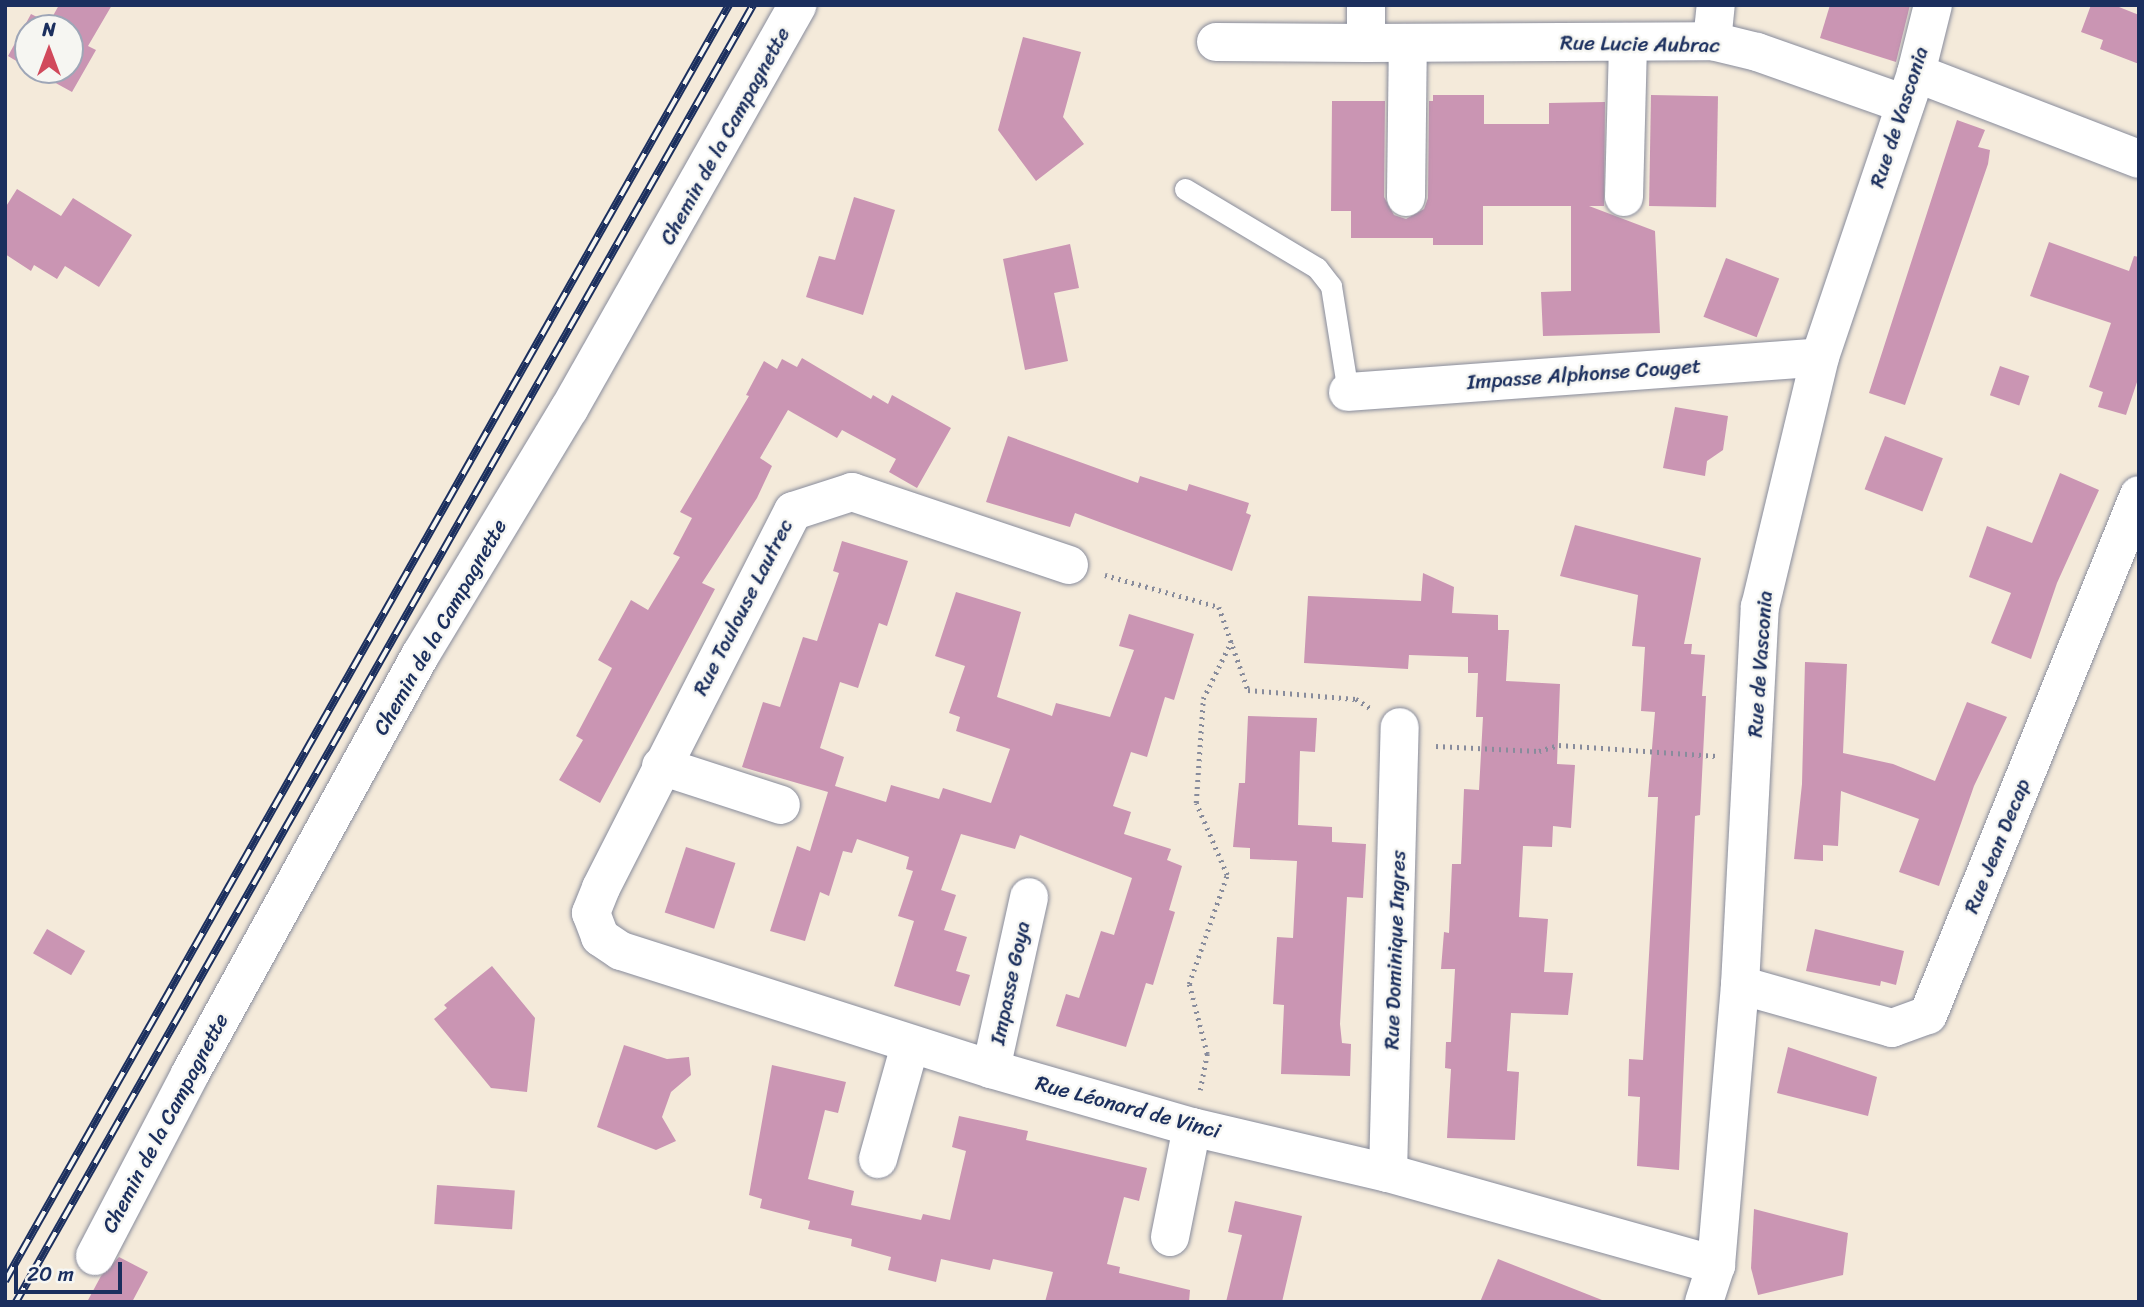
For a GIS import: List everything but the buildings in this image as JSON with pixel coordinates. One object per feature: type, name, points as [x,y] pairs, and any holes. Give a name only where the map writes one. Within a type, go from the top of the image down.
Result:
[{"type":"street","name":"Chemin de la Campagnette","points":[[95,1256],[190,1074],[421,654],[603,350],[798,5]]},
{"type":"street","points":[[1366,5],[1366,43]]},
{"type":"street","name":"Rue de Vasconia","points":[[1704,1302],[1716,1265],[1740,985],[1760,607],[1819,357],[1911,88],[1933,5]]},
{"type":"street","name":"Rue Lucie Aubrac","points":[[1216,42],[1628,42],[1714,23],[2139,159]]},
{"type":"street","points":[[1624,197],[1628,42]]},
{"type":"street","points":[[1406,197],[1408,43]]},
{"type":"street","name":"Impasse Alphonse Couget","points":[[1348,392],[1819,357]]},
{"type":"street","name":"Rue Toulouse Lautrec","points":[[601,888],[793,511],[852,492],[1069,565]]},
{"type":"street","name":"Rue Jean Decap","points":[[1740,985],[1892,1028],[1928,1015],[2138,502]]},
{"type":"street","name":"Rue Dominique Ingres","points":[[1388,1173],[1400,736]]},
{"type":"street","points":[[661,766],[781,805]]},
{"type":"street","name":"Rue Léonard de Vinci","points":[[601,888],[591,913],[600,937],[621,951],[991,1069],[1192,1126],[1388,1173],[1716,1265]]},
{"type":"street","name":"Impasse Goya","points":[[991,1069],[1029,897]]},
{"type":"street","points":[[878,1159],[909,1045]]},
{"type":"street","points":[[1170,1237],[1192,1126]]},
{"type":"lane","points":[[1185,189],[1317,268],[1331,286],[1348,392]]},
{"type":"path","points":[[1069,565],[1219,607],[1248,690],[1356,699],[1400,736],[1539,751],[1559,745],[1753,759]]},
{"type":"path","points":[[1192,1126],[1207,1054],[1189,984],[1227,875],[1196,803],[1203,699],[1231,642]]},
{"type":"railway","points":[[5,1281],[729,5]]},
{"type":"railway","points":[[16,1302],[753,5]]}]
